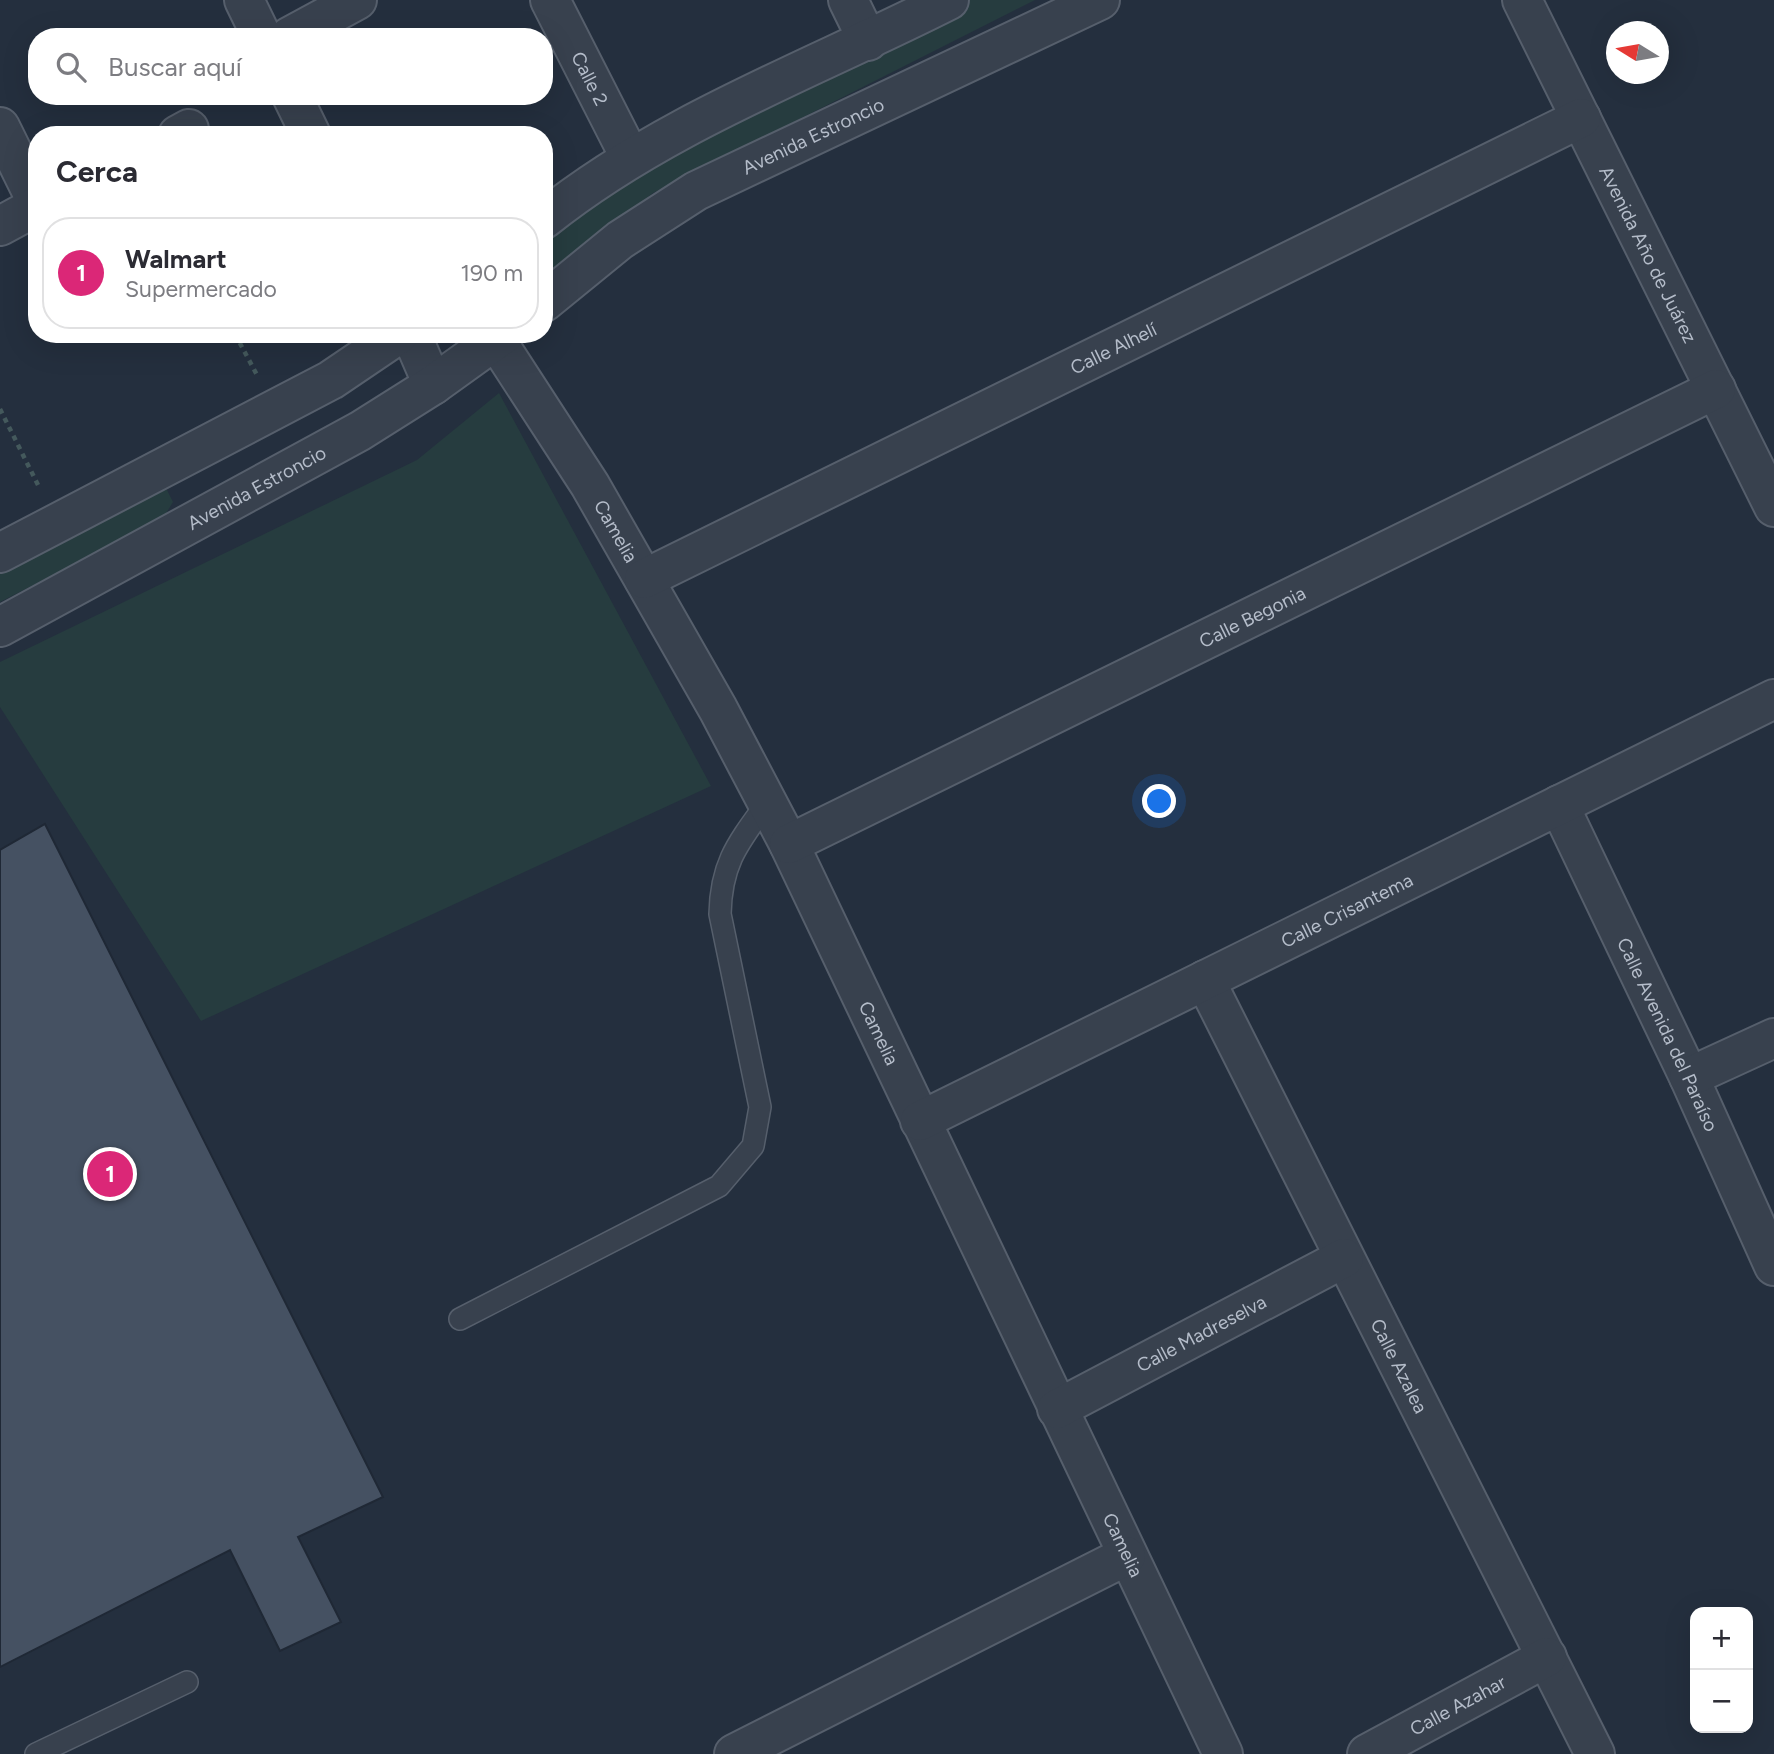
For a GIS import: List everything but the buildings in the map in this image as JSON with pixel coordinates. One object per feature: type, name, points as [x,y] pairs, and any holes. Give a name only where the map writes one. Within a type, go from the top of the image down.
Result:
[{"type":"street","points":[[244,0],[258,28]]},
{"type":"street","points":[[306,28],[357,0]]},
{"type":"street","name":"Calle 2","points":[[550,0],[630,157]]},
{"type":"street","points":[[848,0],[868,41]]},
{"type":"street","points":[[553,213],[630,157],[949,0]]},
{"type":"street","name":"Avenida Estroncio","points":[[553,295],[620,240],[696,191],[1100,0]]},
{"type":"street","name":"Avenida Año de Juárez","points":[[1522,0],[1716,389],[1764,459],[1774,507]]},
{"type":"street","points":[[296,105],[307,126]]},
{"type":"street","name":"Calle Alhelí","points":[[644,579],[1581,118]]},
{"type":"street","points":[[0,127],[28,185]]},
{"type":"street","points":[[0,226],[28,209]]},
{"type":"street","points":[[0,552],[331,380],[386,343]]},
{"type":"street","points":[[415,343],[433,385]]},
{"type":"street","name":"Avenida Estroncio","points":[[0,627],[360,431],[433,385],[489,343]]},
{"type":"street","name":"Camelia","points":[[502,343],[644,579],[789,844],[1126,1556],[1223,1754]]},
{"type":"street","name":"Calle Begonia","points":[[789,844],[1716,389]]},
{"type":"street","name":"Calle Crisantema","points":[[920,1121],[1774,699]]},
{"type":"street","name":"Calle Avenida del Paraíso","points":[[1559,805],[1689,1077],[1774,1266]]},
{"type":"street","name":"Calle Azalea","points":[[1205,980],[1595,1754]]},
{"type":"street","points":[[1689,1077],[1774,1038]]},
{"type":"street","name":"Calle Madreselva","points":[[1057,1409],[1344,1258]]},
{"type":"street","points":[[734,1754],[1126,1556]]},
{"type":"street","name":"Calle Azahar","points":[[1367,1754],[1547,1657]]},
{"type":"lane","points":[[460,1320],[719,1185],[752,1146],[760,1107],[720,914],[721,882],[738,843],[767,803]]},
{"type":"lane","points":[[36,1754],[187,1682]]},
{"type":"path","points":[[0,409],[58,524]]},
{"type":"green space","points":[[969,0],[1035,0],[653,193],[553,273],[553,235],[643,165]]},
{"type":"green space","points":[[499,393],[711,786],[201,1021],[0,707],[0,662],[417,460]]},
{"type":"green space","points":[[167,490],[173,502],[162,520],[0,602],[0,571],[157,491]]},
{"type":"place","name":"Walmart","points":[[110,1174]]}]
